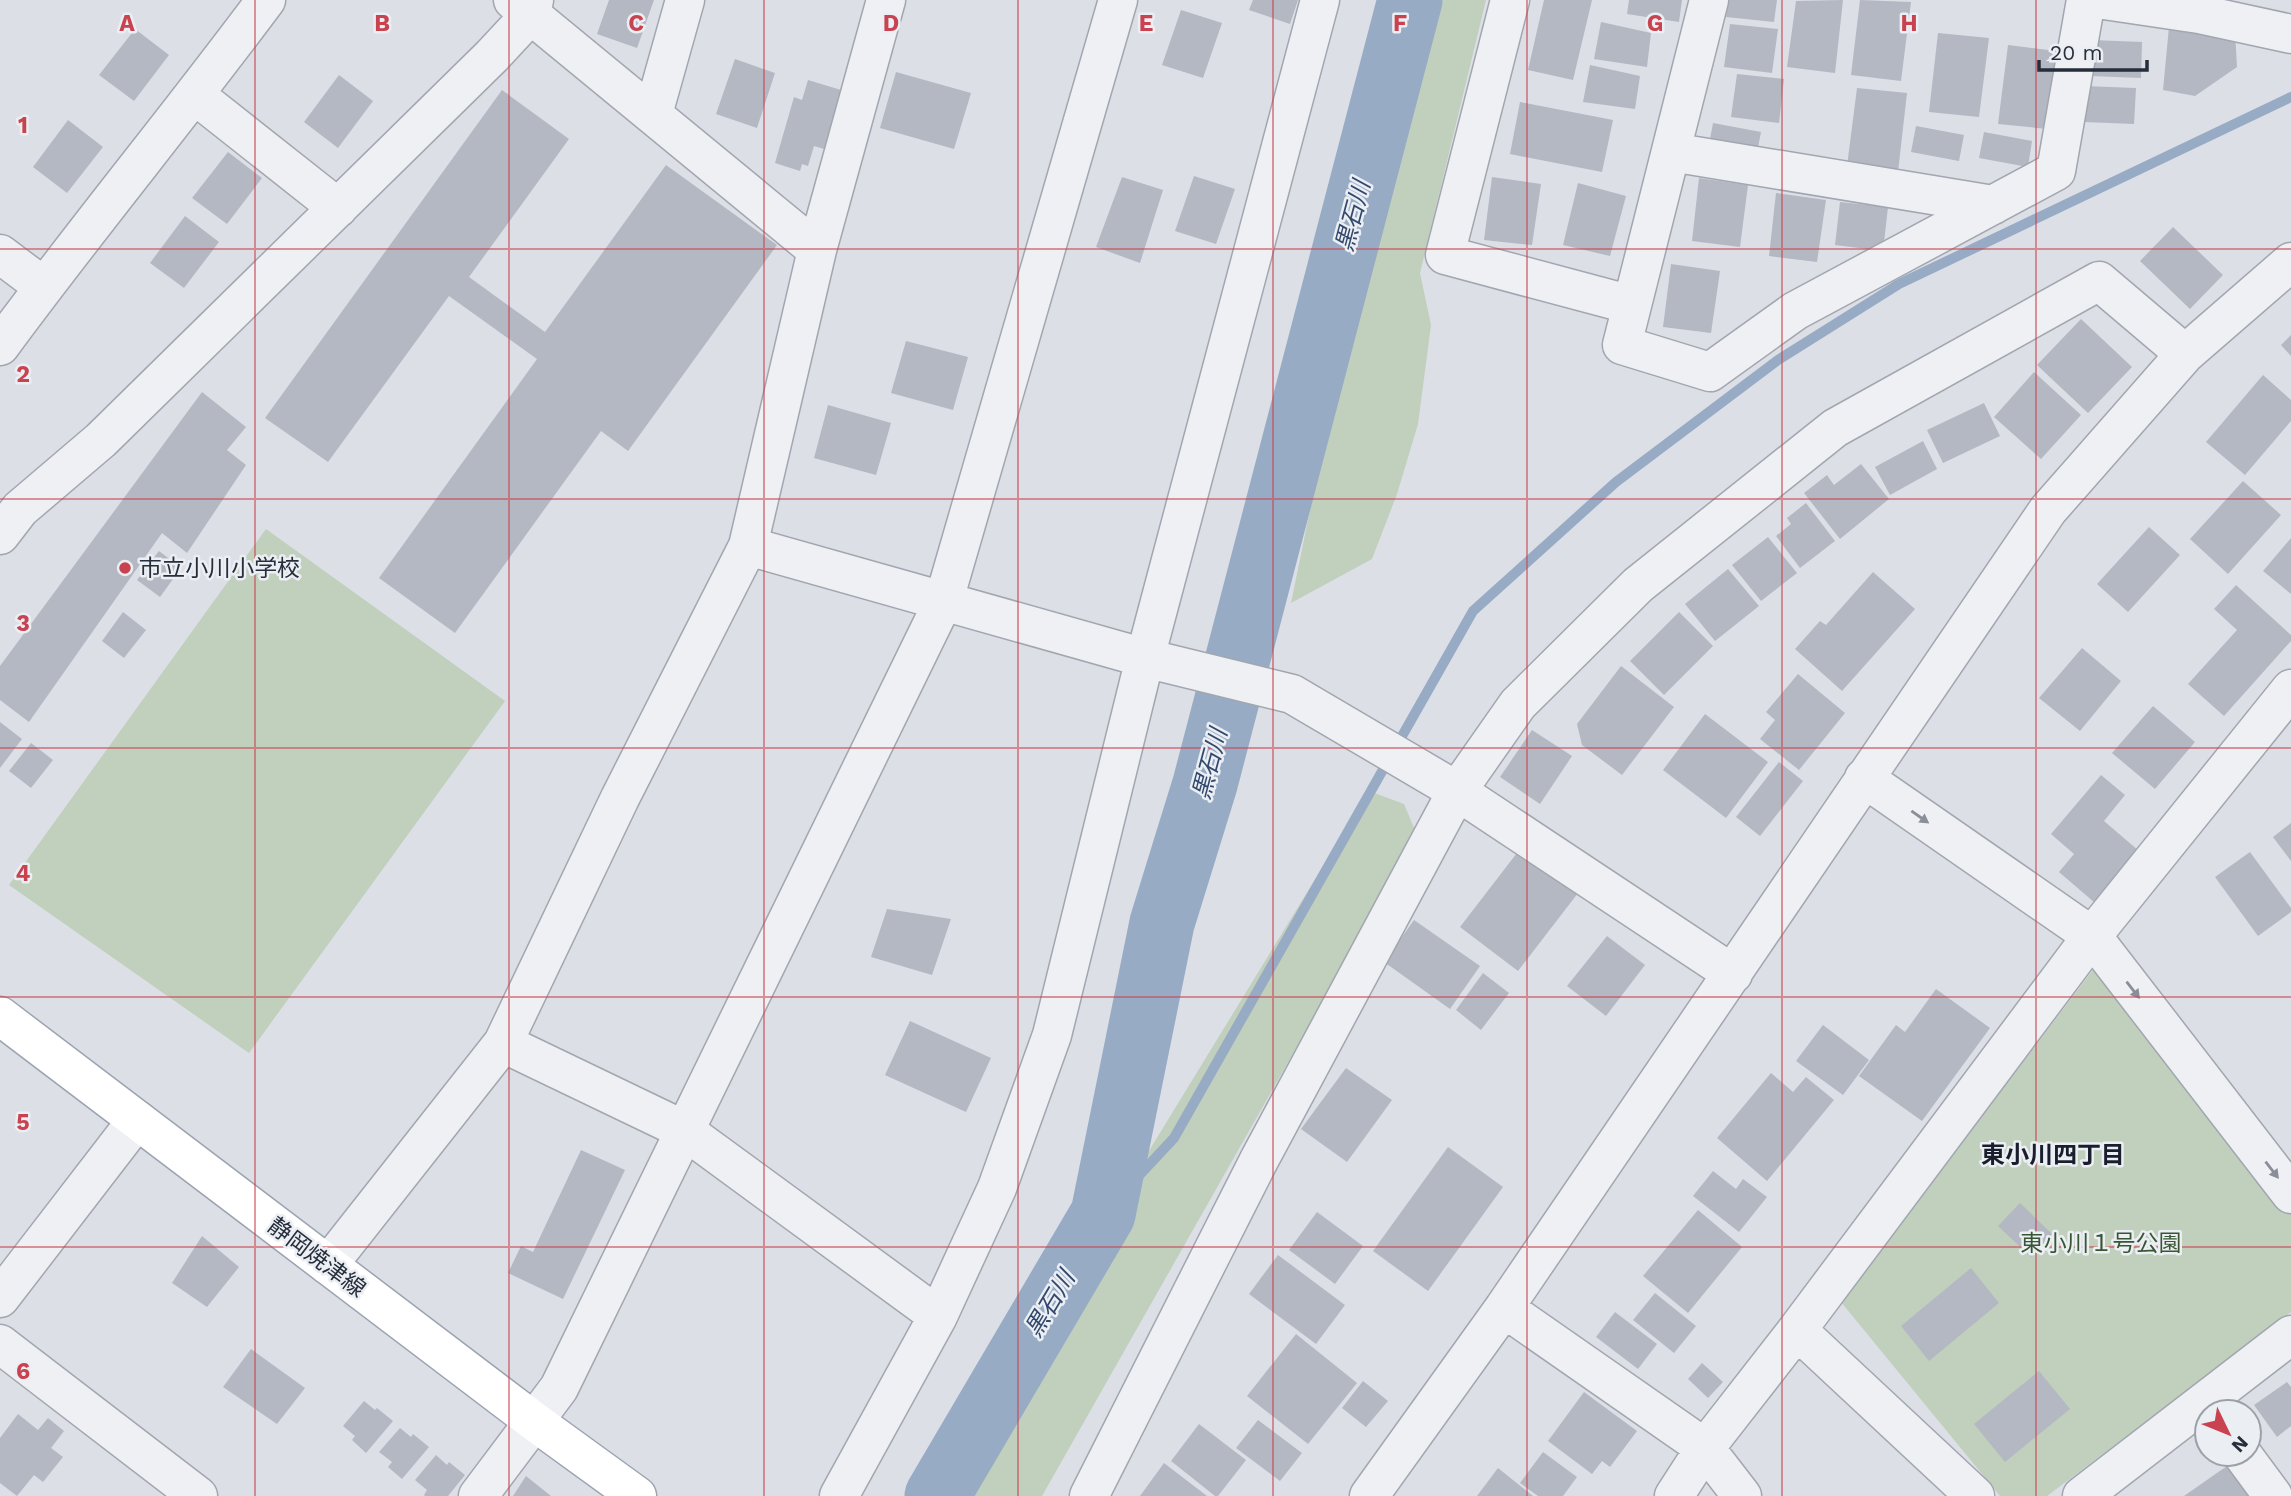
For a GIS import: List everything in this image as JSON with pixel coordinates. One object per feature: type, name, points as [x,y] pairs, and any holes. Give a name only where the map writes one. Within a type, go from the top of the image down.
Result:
[{"type":"main road","name":"静岡焼津線","points":[[0,1016],[636,1496]]},
{"type":"street","points":[[0,346],[266,0]]},
{"type":"street","points":[[653,114],[685,0]]},
{"type":"street","points":[[328,1265],[503,1043],[620,798],[748,546],[817,250],[886,0]]},
{"type":"street","points":[[478,1496],[559,1388],[944,600],[1118,0]]},
{"type":"street","points":[[839,1496],[938,1316],[997,1188],[1052,1035],[1145,658],[1320,0]]},
{"type":"street","points":[[1510,0],[1445,255],[1632,305]]},
{"type":"street","points":[[1709,0],[1622,345],[1710,372],[1796,312],[2056,172],[2086,0]]},
{"type":"street","points":[[2104,0],[2199,13],[2291,34]]},
{"type":"street","points":[[0,535],[20,509],[101,440],[492,56],[526,5],[817,250]]},
{"type":"street","points":[[195,95],[338,208]]},
{"type":"street","points":[[1671,152],[1993,205]]},
{"type":"street","points":[[0,254],[44,287]]},
{"type":"street","points":[[1369,1496],[1504,1308],[2048,510],[2185,354],[2291,262]]},
{"type":"street","points":[[1089,1496],[1258,1163],[1457,791],[1518,704],[1638,585],[1835,428],[2099,281],[2185,354]]},
{"type":"street","points":[[748,546],[1145,658],[1292,694],[1457,791],[1732,974]]},
{"type":"street","points":[[1674,1496],[1705,1448],[1797,1330],[2091,936],[2291,689]]},
{"type":"street","points":[[1864,778],[2091,936],[2291,1194]]},
{"type":"street","points":[[503,1043],[684,1130],[938,1316]]},
{"type":"street","points":[[0,1298],[137,1120]]},
{"type":"street","points":[[1504,1308],[1705,1448],[1742,1496]]},
{"type":"street","points":[[1797,1330],[1975,1496]]},
{"type":"street","points":[[2218,1398],[2291,1335]]},
{"type":"street","points":[[0,1343],[198,1496]]},
{"type":"street","points":[[2082,1496],[2193,1417]]},
{"type":"street","points":[[2252,1468],[2273,1496]]},
{"type":"green space","points":[[1439,0],[1486,0],[1420,273],[1431,325],[1418,424],[1397,494],[1372,559],[1291,603],[1337,378],[1415,63]]},
{"type":"green space","points":[[266,529],[505,701],[249,1053],[9,885]]},
{"type":"green space","points":[[1369,791],[1404,804],[1417,835],[1042,1496],[957,1496],[1015,1370]]},
{"type":"green space","name":"東小川１号公園","points":[[2102,958],[2291,1212],[2291,1312],[2047,1496],[2000,1496],[1841,1302]]},
{"type":"building","points":[[609,0],[654,0],[637,48],[597,34]]},
{"type":"building","points":[[1253,0],[1298,0],[1290,24],[1249,10]]},
{"type":"building","points":[[1544,0],[1592,0],[1573,80],[1528,70]]},
{"type":"building","points":[[1629,0],[1682,0],[1679,22],[1627,14]]},
{"type":"building","points":[[1728,0],[1777,0],[1774,22],[1726,17]]},
{"type":"building","points":[[1843,0],[1835,73],[1787,67],[1796,1]]},
{"type":"building","points":[[1860,0],[1911,2],[1901,81],[1851,75]]},
{"type":"building","points":[[1181,10],[1222,23],[1203,78],[1162,65]]},
{"type":"building","points":[[1601,22],[1651,33],[1647,67],[1594,59]]},
{"type":"building","points":[[1730,24],[1778,29],[1772,73],[1724,67]]},
{"type":"building","points":[[2169,27],[2235,32],[2237,67],[2195,96],[2163,90]]},
{"type":"building","points":[[135,29],[169,55],[134,101],[99,75]]},
{"type":"building","points":[[1938,33],[1989,38],[1979,117],[1929,112]]},
{"type":"building","points":[[2092,40],[2142,42],[2141,78],[2090,76]]},
{"type":"building","points":[[2008,45],[2057,51],[2048,129],[1998,124]]},
{"type":"building","points":[[735,59],[775,73],[757,128],[716,114]]},
{"type":"building","points":[[1590,65],[1640,76],[1635,109],[1583,102]]},
{"type":"building","points":[[896,72],[971,93],[954,149],[880,128]]},
{"type":"building","points":[[1737,74],[1784,79],[1779,123],[1731,117]]},
{"type":"building","points":[[339,75],[373,101],[338,148],[304,122]]},
{"type":"building","points":[[808,80],[841,90],[824,149],[814,146],[808,166],[802,164],[800,171],[775,163],[794,97],[802,100]]},
{"type":"building","points":[[2085,86],[2136,88],[2134,124],[2084,122]]},
{"type":"building","points":[[1857,88],[1907,93],[1898,172],[1847,166]]},
{"type":"building","points":[[502,90],[569,139],[469,277],[545,332],[666,165],[777,245],[628,451],[601,431],[455,633],[379,578],[537,359],[449,296],[328,462],[265,418]]},
{"type":"building","points":[[1520,102],[1613,120],[1602,172],[1510,154]]},
{"type":"building","points":[[68,120],[103,147],[67,193],[33,167]]},
{"type":"building","points":[[1713,123],[1761,132],[1756,158],[1708,150]]},
{"type":"building","points":[[1916,126],[1964,135],[1959,161],[1911,152]]},
{"type":"building","points":[[1984,132],[2032,141],[2028,167],[1979,158]]},
{"type":"building","points":[[228,152],[262,178],[227,224],[192,198]]},
{"type":"building","points":[[1194,176],[1235,189],[1216,244],[1175,231]]},
{"type":"building","points":[[1122,177],[1163,190],[1140,263],[1096,247]]},
{"type":"building","points":[[1492,177],[1541,184],[1532,245],[1484,240]]},
{"type":"building","points":[[1699,178],[1748,185],[1740,247],[1692,241]]},
{"type":"building","points":[[1578,183],[1626,196],[1610,256],[1563,245]]},
{"type":"building","points":[[1776,193],[1826,200],[1817,262],[1769,256]]},
{"type":"building","points":[[1840,202],[1888,207],[1883,251],[1835,245]]},
{"type":"building","points":[[185,216],[219,242],[184,288],[150,263]]},
{"type":"building","points":[[2173,227],[2223,275],[2190,309],[2140,261]]},
{"type":"building","points":[[1671,264],[1720,271],[1711,333],[1663,327]]},
{"type":"building","points":[[2081,319],[2132,367],[2088,413],[2037,365]]},
{"type":"building","points":[[2291,335],[2291,356],[2281,345]]},
{"type":"building","points":[[906,341],[968,357],[953,410],[891,393]]},
{"type":"building","points":[[2034,372],[2081,415],[2041,459],[1994,417]]},
{"type":"building","points":[[2263,375],[2291,400],[2291,421],[2245,475],[2206,442]]},
{"type":"building","points":[[202,392],[246,427],[227,450],[246,465],[187,553],[162,533],[29,722],[0,700],[0,666]]},
{"type":"building","points":[[1984,403],[2000,436],[1943,463],[1927,430]]},
{"type":"building","points":[[828,405],[891,423],[876,475],[814,458]]},
{"type":"building","points":[[1923,441],[1937,469],[1890,495],[1875,467]]},
{"type":"building","points":[[1861,464],[1889,499],[1840,539],[1804,493],[1827,475],[1834,485]]},
{"type":"building","points":[[2243,481],[2281,515],[2228,574],[2190,539]]},
{"type":"building","points":[[1806,503],[1835,541],[1800,568],[1776,536],[1791,524],[1787,518]]},
{"type":"building","points":[[2149,527],[2180,555],[2128,612],[2097,584]]},
{"type":"building","points":[[1768,537],[1797,573],[1761,601],[1732,565]]},
{"type":"building","points":[[2291,538],[2291,594],[2263,571]]},
{"type":"building","points":[[159,551],[181,568],[160,597],[137,580]]},
{"type":"building","points":[[1728,569],[1759,606],[1715,641],[1685,604]]},
{"type":"building","points":[[1873,572],[1915,609],[1842,691],[1795,649],[1820,621],[1826,625]]},
{"type":"building","points":[[2236,585],[2291,635],[2291,641],[2224,716],[2188,684],[2237,630],[2214,609]]},
{"type":"building","points":[[123,612],[146,630],[124,658],[102,641]]},
{"type":"building","points":[[1679,612],[1713,646],[1664,695],[1630,661]]},
{"type":"building","points":[[2082,648],[2121,681],[2080,731],[2039,698]]},
{"type":"building","points":[[1621,666],[1674,707],[1622,775],[1582,745],[1577,724]]},
{"type":"building","points":[[1798,674],[1845,713],[1799,770],[1760,739],[1775,720],[1766,712]]},
{"type":"building","points":[[2153,706],[2195,742],[2155,789],[2112,753]]},
{"type":"building","points":[[1705,714],[1768,762],[1726,818],[1663,770]]},
{"type":"building","points":[[0,722],[22,739],[0,768]]},
{"type":"building","points":[[1532,730],[1572,756],[1540,804],[1500,777]]},
{"type":"building","points":[[31,743],[53,760],[31,788],[9,771]]},
{"type":"building","points":[[1779,762],[1803,781],[1760,836],[1736,817]]},
{"type":"building","points":[[2101,775],[2125,795],[2104,821],[2139,851],[2095,903],[2059,872],[2074,854],[2051,834]]},
{"type":"building","points":[[2291,823],[2291,861],[2273,837]]},
{"type":"building","points":[[1520,849],[1578,893],[1518,971],[1460,927]]},
{"type":"building","points":[[2250,852],[2291,908],[2291,912],[2258,936],[2215,877]]},
{"type":"building","points":[[887,909],[951,919],[932,975],[871,957]]},
{"type":"building","points":[[1414,920],[1480,966],[1450,1009],[1384,962]]},
{"type":"building","points":[[1607,936],[1645,965],[1606,1016],[1567,986]]},
{"type":"building","points":[[1483,973],[1509,993],[1481,1030],[1456,1010]]},
{"type":"building","points":[[1936,989],[1990,1028],[1922,1121],[1859,1076],[1896,1025],[1905,1032]]},
{"type":"building","points":[[910,1021],[991,1058],[966,1112],[885,1075]]},
{"type":"building","points":[[1823,1025],[1869,1060],[1843,1095],[1796,1061]]},
{"type":"building","points":[[1346,1068],[1392,1100],[1347,1162],[1301,1129]]},
{"type":"building","points":[[1771,1073],[1793,1092],[1806,1077],[1834,1100],[1767,1181],[1717,1138]]},
{"type":"building","points":[[1448,1147],[1503,1187],[1428,1291],[1373,1251]]},
{"type":"building","points":[[581,1150],[625,1170],[563,1299],[508,1273],[521,1246],[533,1252]]},
{"type":"building","points":[[1713,1171],[1736,1189],[1743,1179],[1767,1197],[1739,1232],[1693,1196]]},
{"type":"building","points":[[2020,1203],[2052,1234],[2031,1257],[1998,1226]]},
{"type":"building","points":[[1698,1210],[1742,1247],[1688,1313],[1643,1276]]},
{"type":"building","points":[[1317,1212],[1363,1246],[1335,1284],[1289,1250]]},
{"type":"building","points":[[202,1236],[239,1267],[207,1307],[172,1283]]},
{"type":"building","points":[[1278,1255],[1345,1305],[1316,1344],[1249,1294]]},
{"type":"building","points":[[1971,1268],[1999,1303],[1929,1361],[1901,1326]]},
{"type":"building","points":[[1655,1293],[1696,1326],[1674,1353],[1633,1320]]},
{"type":"building","points":[[1615,1312],[1657,1344],[1638,1369],[1596,1337]]},
{"type":"building","points":[[1296,1334],[1357,1383],[1308,1444],[1247,1396]]},
{"type":"building","points":[[251,1349],[305,1388],[277,1424],[223,1387]]},
{"type":"building","points":[[1702,1363],[1723,1382],[1708,1398],[1688,1379]]},
{"type":"building","points":[[2039,1371],[2070,1409],[2005,1462],[1974,1424]]},
{"type":"building","points":[[1363,1381],[1388,1401],[1366,1427],[1342,1408]]},
{"type":"building","points":[[2287,1382],[2291,1387],[2291,1426],[2277,1437],[2263,1418],[2263,1399]]},
{"type":"building","points":[[1584,1392],[1637,1431],[1610,1467],[1602,1461],[1592,1474],[1548,1441]]},
{"type":"building","points":[[364,1401],[393,1421],[366,1453],[352,1440],[355,1436],[343,1426]]},
{"type":"building","points":[[18,1414],[38,1430],[48,1418],[64,1431],[51,1448],[63,1457],[43,1482],[34,1475],[17,1496],[0,1483],[0,1438]]},
{"type":"building","points":[[1258,1420],[1302,1453],[1280,1481],[1236,1448]]},
{"type":"building","points":[[1199,1424],[1246,1460],[1218,1496],[1171,1461]]},
{"type":"building","points":[[400,1428],[411,1437],[413,1434],[429,1447],[402,1479],[388,1467],[392,1462],[379,1452]]},
{"type":"building","points":[[1543,1452],[1577,1477],[1563,1496],[1538,1496],[1520,1483]]},
{"type":"building","points":[[436,1455],[465,1475],[448,1496],[425,1496],[427,1490],[415,1480]]},
{"type":"building","points":[[1164,1463],[1207,1496],[1140,1496]]},
{"type":"building","points":[[1498,1468],[1533,1496],[1477,1496]]},
{"type":"building","points":[[2224,1468],[2228,1468],[2248,1496],[2184,1496]]},
{"type":"building","points":[[526,1476],[551,1496],[513,1496]]},
{"type":"waterway","name":"黒石川","points":[[937,1496],[1103,1214],[1162,923],[1205,784],[1410,0]]},
{"type":"waterway","points":[[1103,1214],[1174,1138],[1473,611],[1616,482],[1778,360],[1899,284],[2291,97]]},
{"type":"place","name":"市立小川小学校","points":[[125,568]]},
{"type":"district","name":"東小川四丁目","points":[[2053,1155]]}]
